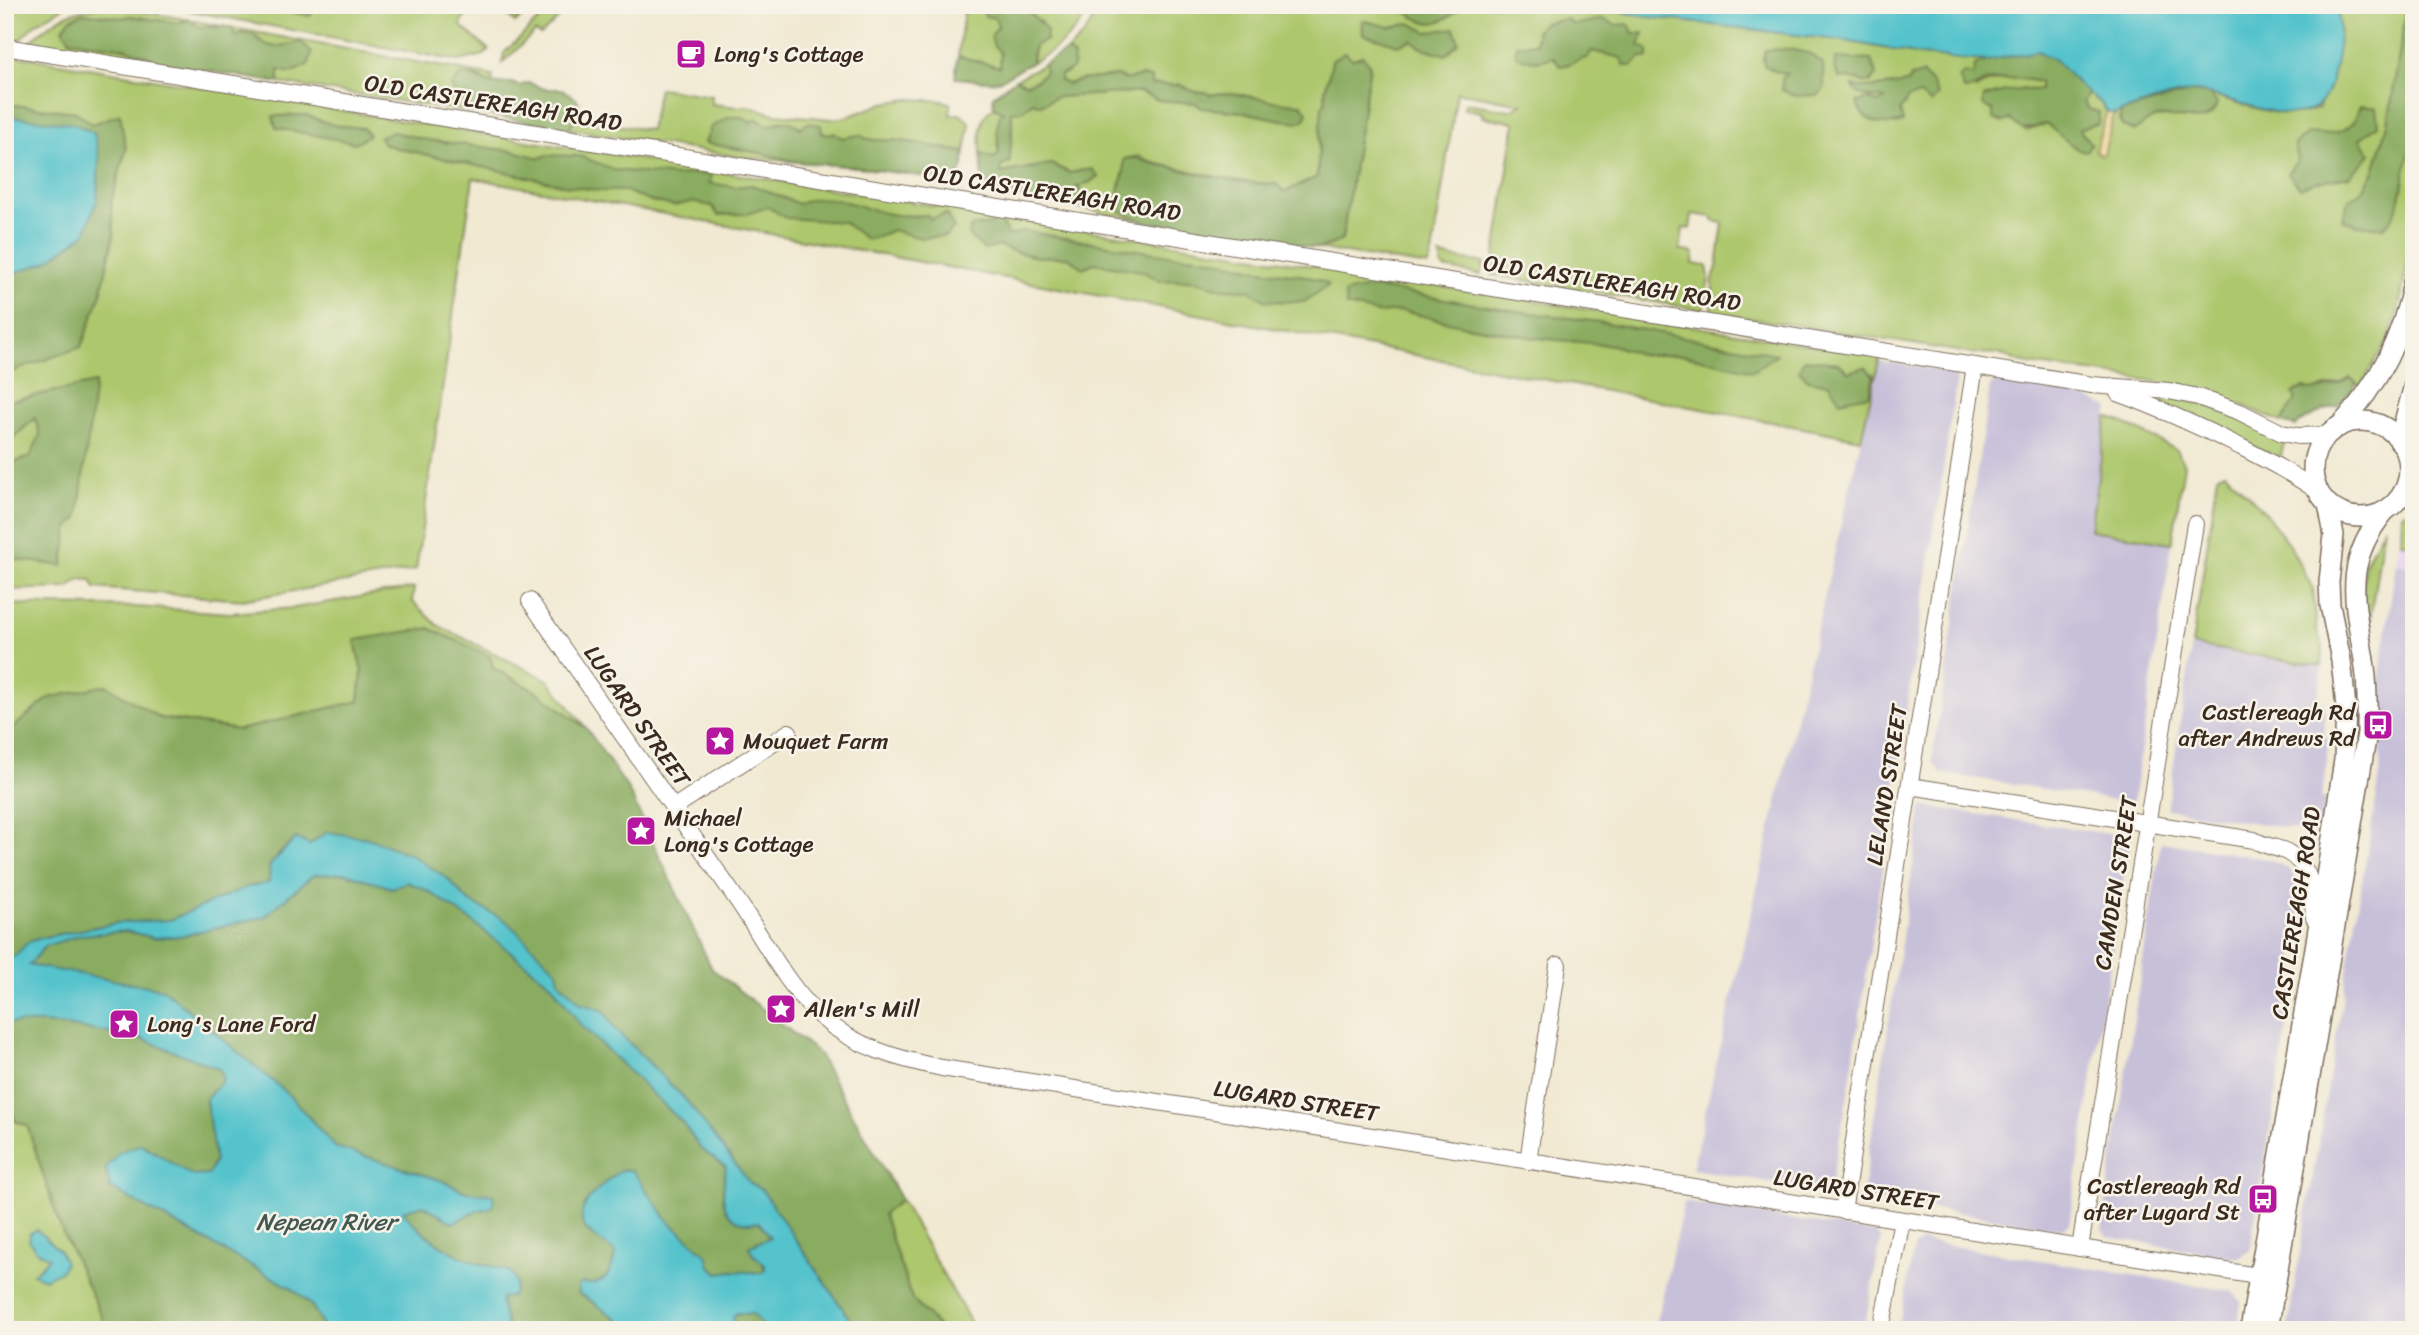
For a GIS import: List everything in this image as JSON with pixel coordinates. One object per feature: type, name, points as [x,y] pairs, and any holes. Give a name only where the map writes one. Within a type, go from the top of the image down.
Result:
[{"type":"main road","points":[[2414,279],[2409,305],[2380,377],[2316,453],[2315,484],[2324,498],[2340,512],[2355,517],[2371,516],[2385,511],[2407,495],[2409,467],[2405,448],[2414,384]]},
{"type":"main road","points":[[2333,431],[2352,423],[2378,425],[2390,431],[2405,448]]},
{"type":"main road","name":"CASTLEREAGH ROAD","points":[[2268,1330],[2267,1278],[2340,793],[2346,725],[2341,660],[2330,606],[2334,535],[2324,498]]},
{"type":"main road","name":"CASTLEREAGH ROAD","points":[[2250,1330],[2267,1278],[2367,733],[2367,688],[2354,600],[2355,576],[2361,550],[2374,524],[2385,511]]},
{"type":"street","name":"OLD CASTLEREAGH ROAD","points":[[5,47],[2092,385],[2169,391],[2198,397],[2240,412],[2282,433],[2298,436],[2333,431]]},
{"type":"street","name":"LELAND STREET","points":[[1843,1211],[1975,366]]},
{"type":"street","name":"OLD CASTLEREAGH ROAD","points":[[2092,385],[2157,407],[2212,433],[2288,472],[2324,498]]},
{"type":"street","name":"CAMDEN STREET","points":[[2080,1248],[2195,524]]},
{"type":"street","name":"LUGARD STREET","points":[[530,601],[799,994],[821,1017],[874,1050],[905,1061],[942,1068],[2267,1278]]},
{"type":"street","points":[[673,808],[789,732]]},
{"type":"street","points":[[1910,786],[2254,840],[2296,857],[2306,872],[2313,900],[2315,948]]},
{"type":"street","points":[[1528,1161],[1558,965]]},
{"type":"street","points":[[1881,1330],[1902,1220]]},
{"type":"shaded area","points":[[1879,361],[1952,372],[1957,378],[1848,1094],[1829,1192],[1692,1169]]},
{"type":"shaded area","points":[[1999,379],[2061,389],[2109,407],[2090,530],[2172,543],[2133,803],[1941,773],[1932,762],[1990,386]]},
{"type":"shaded area","points":[[2414,525],[2414,566],[2396,563],[2401,531]]},
{"type":"shaded area","points":[[2396,563],[2414,566],[2414,1330],[2287,1330],[2380,776],[2382,707],[2379,682]]},
{"type":"shaded area","points":[[2192,645],[2322,666],[2318,699],[2325,707],[2324,737],[2328,738],[2326,773],[2321,797],[2326,799],[2319,833],[2167,809]]},
{"type":"shaded area","points":[[1922,806],[2130,837],[2069,1224],[2061,1229],[1868,1198],[1863,1191]]},
{"type":"shaded area","points":[[2161,842],[2272,860],[2287,868],[2302,894],[2294,950],[2294,984],[2250,1250],[2239,1258],[2107,1237],[2102,1229]]},
{"type":"shaded area","points":[[1684,1202],[1876,1233],[1881,1240],[1864,1330],[1655,1330]]},
{"type":"shaded area","points":[[1922,1241],[2232,1291],[2241,1302],[2237,1330],[1898,1330],[1914,1247]]},
{"type":"green space","points":[[5,5],[67,5],[34,25],[19,41],[5,39]]},
{"type":"green space","points":[[186,5],[478,5],[462,20],[461,26],[489,50],[484,55],[459,61],[191,11]]},
{"type":"green space","points":[[274,5],[318,5],[310,16],[278,10]]},
{"type":"green space","points":[[498,5],[534,5],[515,23]]},
{"type":"green space","points":[[554,5],[572,5],[541,35],[535,32],[502,63],[504,53]]},
{"type":"green space","points":[[965,5],[981,5],[995,18],[1001,53],[1000,67],[958,56]]},
{"type":"green space","points":[[981,5],[1024,5],[1047,31],[1046,40],[1034,46],[1031,63],[1004,78],[985,81],[955,78],[958,56],[1000,67],[1001,53],[994,46],[991,36],[998,26],[995,18],[985,16]]},
{"type":"green space","points":[[1024,5],[1093,5],[1066,39],[1051,52],[1031,63],[1041,22],[1031,16]]},
{"type":"green space","points":[[1102,5],[1581,5],[1656,18],[1846,41],[1921,55],[1986,61],[1975,66],[1976,89],[1990,82],[2007,79],[2040,82],[2040,90],[2024,89],[1984,97],[1993,110],[2027,131],[2046,124],[2083,134],[2079,129],[2098,124],[2099,112],[2089,109],[2083,101],[2089,93],[2107,112],[2095,151],[2104,153],[2114,114],[2121,112],[2120,120],[2168,117],[2217,103],[2209,94],[2278,113],[2292,114],[2319,108],[2340,31],[2337,12],[2339,5],[2407,5],[2388,124],[2374,171],[2363,190],[2349,200],[2342,219],[2358,225],[2401,196],[2406,157],[2413,143],[2414,94],[2414,227],[2399,308],[2389,338],[2361,386],[2350,378],[2342,383],[2310,391],[2304,388],[2281,422],[2220,397],[2163,383],[2019,362],[1998,354],[1975,354],[1712,312],[1713,279],[1723,223],[1713,221],[1713,217],[1692,214],[1690,229],[1683,228],[1680,250],[1694,253],[1693,264],[1707,266],[1709,278],[1703,310],[1492,275],[1515,122],[1482,117],[1482,112],[1464,109],[1465,103],[1510,110],[1522,104],[1457,92],[1428,266],[1321,249],[1342,240],[1370,66],[1352,59],[1332,61],[1325,92],[1326,102],[1322,107],[1317,177],[1285,192],[1276,184],[1220,178],[1138,156],[1124,159],[1119,190],[1120,211],[1142,221],[1057,203],[1074,201],[1076,187],[1090,182],[1083,170],[1070,173],[1051,164],[1001,173],[1000,166],[1010,162],[1011,112],[1033,102],[1041,105],[1056,97],[1141,92],[1158,100],[1195,103],[1202,108],[1243,112],[1282,120],[1301,104],[1243,95],[1194,93],[1179,84],[1165,87],[1159,84],[1151,85],[1143,76],[1126,80],[1117,76],[1067,84],[1060,81],[1061,75],[1067,73],[1074,57],[1067,51],[1083,36]]},
{"type":"green space","points":[[1396,5],[1461,7],[1444,20],[1429,22],[1414,17]]},
{"type":"green space","points":[[2407,5],[2414,5],[2413,143],[2400,200],[2390,220],[2382,228],[2358,225],[2342,219],[2349,200],[2363,190],[2374,171],[2388,124]]},
{"type":"green space","points":[[113,6],[493,76],[492,84],[473,75],[452,87],[471,112],[279,83],[279,70],[272,48],[259,41],[236,37],[218,26],[198,27],[131,16],[122,18],[100,14],[70,40],[125,48],[164,63],[29,43],[48,26],[67,15]]},
{"type":"green space","points":[[83,13],[179,23],[189,19],[198,27],[232,27],[236,37],[240,33],[253,34],[270,45],[301,42],[312,53],[308,65],[290,73],[279,70],[279,83],[164,63],[125,48],[70,40],[63,29],[70,19]]},
{"type":"green space","points":[[1567,19],[1573,25],[1603,19],[1616,25],[1629,24],[1633,33],[1644,33],[1639,45],[1648,50],[1648,58],[1640,57],[1633,66],[1624,66],[1621,58],[1592,51],[1587,58],[1560,66],[1553,57],[1535,61],[1516,56],[1516,45],[1536,43],[1536,32],[1543,23]]},
{"type":"green space","points":[[1362,20],[1389,27],[1410,23],[1427,32],[1454,28],[1459,42],[1446,55],[1420,47],[1412,40],[1398,45],[1363,34]]},
{"type":"green space","points":[[1789,49],[1811,54],[1823,64],[1824,88],[1819,95],[1795,96],[1782,90],[1782,79],[1787,73],[1764,65],[1765,50]]},
{"type":"green space","points":[[1067,51],[1074,57],[1073,68],[1061,75],[1060,80],[1067,84],[1117,76],[1126,80],[1142,76],[1151,78],[1151,85],[1180,86],[1210,95],[1243,95],[1301,104],[1307,112],[1306,118],[1301,122],[1202,108],[1195,103],[1158,100],[1141,92],[1056,97],[1041,105],[1033,102],[1022,111],[1011,112],[1010,162],[1001,166],[1001,173],[1051,164],[1070,173],[1092,169],[1098,176],[1077,187],[1081,189],[1074,201],[1028,198],[983,185],[981,154],[994,158],[999,154],[997,128],[1000,114],[1004,112],[994,107],[993,96],[1016,79],[1026,84],[1037,80],[1045,72],[1044,64]]},
{"type":"green space","points":[[2036,51],[2052,58],[2065,69],[2089,93],[2083,101],[2088,109],[2099,112],[2098,124],[2079,129],[2091,144],[2086,151],[2077,149],[2046,124],[2026,129],[2018,127],[2010,119],[2004,122],[1993,119],[1993,110],[1983,105],[1984,97],[1997,93],[2040,90],[2040,82],[1999,79],[1964,90],[1959,78],[1964,73],[1974,75],[1975,66],[1986,61]]},
{"type":"green space","points":[[1345,52],[1352,59],[1363,56],[1370,65],[1342,240],[1321,249],[1142,221],[1120,211],[1119,190],[1124,159],[1138,158],[1230,180],[1276,184],[1285,192],[1317,177],[1322,106],[1326,102],[1326,87],[1332,60]]},
{"type":"green space","points":[[5,54],[451,129],[1880,356],[1861,439],[473,178],[416,570],[242,600],[95,588],[91,580],[80,579],[68,588],[5,590],[5,371],[14,371],[101,294],[114,234],[111,203],[126,149],[92,124],[34,108],[5,104]]},
{"type":"green space","points":[[1836,58],[1871,60],[1877,75],[1870,83],[1840,79],[1835,69]]},
{"type":"green space","points":[[1044,64],[1045,72],[1037,80],[1026,84],[1016,79]]},
{"type":"green space","points":[[461,74],[493,84],[511,83],[518,86],[529,83],[545,89],[562,89],[578,100],[579,112],[569,129],[471,112],[451,87]]},
{"type":"green space","points":[[1922,74],[1931,82],[1938,95],[1931,103],[1920,95],[1908,98],[1900,111],[1903,122],[1881,124],[1869,119],[1860,109],[1857,102],[1869,99],[1878,103],[1885,99],[1859,94],[1853,86],[1869,88],[1907,83],[1911,77]]},
{"type":"green space","points":[[659,88],[712,96],[712,104],[748,106],[775,114],[832,119],[847,117],[884,103],[909,99],[944,101],[951,104],[950,115],[960,114],[970,123],[965,152],[907,141],[872,140],[859,135],[842,138],[781,121],[768,126],[757,119],[752,122],[742,117],[730,117],[706,143],[797,162],[739,157],[569,129],[575,119],[650,130]]},
{"type":"green space","points":[[2191,92],[2209,94],[2217,103],[2208,117],[2193,120],[2158,117],[2135,131],[2122,126],[2121,112]]},
{"type":"green space","points":[[5,104],[76,112],[92,124],[120,114],[126,149],[111,203],[114,234],[101,294],[81,347],[14,371],[5,371]]},
{"type":"green space","points":[[2360,106],[2376,108],[2378,125],[2360,139],[2371,154],[2350,176],[2315,182],[2300,188],[2288,173],[2298,159],[2294,144],[2308,133],[2338,132],[2349,126]]},
{"type":"green space","points":[[994,107],[1004,112],[997,145],[999,154],[994,159],[981,154],[980,141],[985,116]]},
{"type":"green space","points":[[306,115],[333,125],[363,128],[369,135],[355,143],[276,128],[273,116]]},
{"type":"green space","points":[[730,117],[742,117],[752,122],[757,119],[768,126],[789,122],[800,128],[808,123],[821,125],[822,134],[834,133],[842,138],[859,135],[872,140],[907,141],[965,152],[963,164],[961,173],[949,179],[942,179],[797,162],[705,143],[711,127]]},
{"type":"green space","points":[[393,132],[428,140],[514,151],[539,158],[548,155],[580,156],[615,170],[677,176],[696,173],[712,176],[709,183],[735,187],[752,185],[799,204],[810,200],[832,199],[895,215],[928,215],[930,219],[946,214],[954,228],[945,236],[921,238],[892,230],[866,239],[843,222],[786,218],[768,207],[747,214],[718,215],[712,206],[692,202],[674,206],[646,200],[626,191],[601,191],[564,185],[384,144],[380,136]]},
{"type":"green space","points":[[1001,222],[1008,236],[1024,231],[1174,256],[1207,258],[1260,270],[1305,276],[1329,285],[1304,302],[1266,301],[1248,290],[1224,289],[1192,280],[1160,281],[1142,271],[1094,263],[1083,268],[1068,257],[1038,257],[999,246],[985,250],[969,236],[971,227]]},
{"type":"green space","points":[[1440,256],[1485,263],[1480,275],[1443,268]]},
{"type":"green space","points":[[1372,287],[1606,323],[1777,354],[1753,371],[1684,355],[1642,355],[1612,345],[1536,338],[1465,326],[1402,311],[1378,313],[1346,306],[1345,293]]},
{"type":"green space","points":[[1804,359],[1839,363],[1848,372],[1865,367],[1874,376],[1869,395],[1840,401],[1829,384],[1808,380],[1799,370]]},
{"type":"green space","points":[[2350,378],[2357,383],[2338,406],[2316,414],[2296,426],[2281,422],[2296,399],[2293,393],[2304,388],[2327,388]]},
{"type":"green space","points":[[95,383],[78,518],[68,528],[63,566],[13,559],[5,553],[5,465],[30,457],[40,435],[35,418],[5,446],[5,403]]},
{"type":"green space","points":[[2163,395],[2209,405],[2285,439],[2280,459],[2160,404]]},
{"type":"green space","points":[[2107,417],[2177,450],[2184,465],[2172,543],[2090,530]]},
{"type":"green space","points":[[2225,472],[2263,510],[2290,546],[2313,589],[2317,632],[2323,647],[2322,666],[2192,645],[2218,475]]},
{"type":"green space","points":[[2414,507],[2414,544],[2401,542],[2402,514]]},
{"type":"green space","points":[[2384,526],[2368,633],[2362,612],[2364,566]]},
{"type":"green space","points":[[414,588],[412,601],[437,625],[548,680],[587,729],[539,693],[493,668],[355,640],[362,672],[359,701],[239,730],[160,718],[105,685],[5,734],[5,604],[137,607],[230,613],[294,608]]},
{"type":"green space","points":[[429,628],[490,656],[493,668],[539,693],[587,729],[628,789],[712,969],[818,1053],[901,1200],[883,1214],[912,1299],[941,1330],[857,1330],[762,1190],[750,1183],[685,1099],[615,1029],[603,1010],[582,1004],[505,921],[468,901],[448,879],[309,845],[296,838],[278,855],[270,883],[247,887],[170,920],[117,923],[44,937],[28,942],[16,955],[5,961],[5,734],[49,698],[106,685],[160,718],[239,730],[359,701],[362,672],[355,640]]},
{"type":"green space","points":[[346,873],[392,888],[407,882],[428,891],[469,919],[551,984],[580,1024],[682,1122],[701,1149],[726,1167],[723,1190],[725,1207],[735,1218],[759,1222],[770,1237],[756,1242],[765,1270],[761,1273],[718,1273],[710,1266],[706,1255],[669,1223],[649,1195],[586,1229],[615,1251],[606,1277],[596,1283],[582,1283],[579,1294],[618,1319],[618,1330],[508,1330],[501,1304],[502,1298],[516,1288],[513,1277],[503,1270],[479,1264],[447,1249],[428,1236],[403,1211],[423,1205],[453,1222],[475,1210],[487,1209],[493,1195],[466,1192],[440,1180],[335,1147],[287,1093],[240,1056],[28,965],[45,946],[80,935],[126,931],[155,938],[180,936],[264,917],[313,875]]},
{"type":"green space","points":[[5,1023],[45,1023],[137,1037],[218,1068],[223,1074],[222,1081],[206,1099],[215,1161],[208,1175],[193,1176],[141,1144],[110,1187],[290,1287],[311,1305],[323,1330],[108,1330],[61,1229],[27,1125],[15,1121],[5,1084]]},
{"type":"green space","points":[[5,1084],[14,1121],[27,1125],[61,1229],[108,1330],[5,1330]]},
{"type":"green space","points":[[901,1200],[975,1330],[941,1330],[912,1299],[883,1214]]},
{"type":"green space","points":[[737,1313],[753,1314],[766,1330],[737,1330],[733,1317]]},
{"type":"sand","points":[[2107,112],[2114,114],[2104,154],[2101,155],[2095,151]]},
{"type":"water","points":[[1581,5],[2339,5],[2339,29],[2331,82],[2326,95],[2315,108],[2301,113],[2283,114],[2192,92],[2114,114],[2107,112],[2101,103],[2054,59],[2037,51],[1986,61],[1959,59],[1846,41],[1656,18]]},
{"type":"water","points":[[5,116],[74,124],[94,133],[99,156],[97,200],[85,234],[46,262],[5,276]]},
{"type":"water","name":"Nepean River","points":[[327,832],[368,838],[411,855],[448,879],[468,901],[505,920],[557,971],[559,982],[582,1004],[603,1010],[615,1029],[685,1099],[750,1183],[762,1190],[857,1330],[766,1330],[753,1314],[737,1313],[733,1317],[737,1330],[619,1330],[618,1319],[579,1294],[578,1286],[582,1283],[596,1283],[606,1277],[615,1252],[582,1223],[585,1205],[621,1170],[632,1170],[669,1222],[707,1255],[710,1266],[718,1273],[761,1273],[765,1270],[765,1265],[749,1247],[770,1237],[759,1222],[742,1222],[728,1213],[723,1199],[726,1167],[701,1149],[682,1122],[580,1024],[551,984],[469,919],[428,891],[407,882],[392,888],[346,873],[313,875],[264,917],[180,936],[155,938],[126,931],[80,935],[45,946],[29,965],[163,989],[287,1093],[335,1147],[440,1180],[466,1192],[493,1195],[494,1205],[475,1211],[453,1223],[423,1205],[403,1211],[427,1236],[447,1249],[512,1275],[516,1283],[515,1289],[512,1296],[502,1298],[501,1304],[508,1330],[323,1330],[311,1305],[290,1287],[110,1188],[106,1168],[119,1152],[141,1144],[193,1176],[208,1175],[215,1161],[206,1099],[222,1081],[223,1074],[218,1068],[137,1037],[45,1023],[5,1023],[5,961],[16,955],[28,942],[117,923],[170,920],[247,887],[269,883],[270,865],[296,838],[309,845]]},
{"type":"water","points":[[37,1230],[60,1251],[65,1263],[61,1271],[44,1279],[33,1274],[49,1258],[37,1251],[29,1241],[30,1233]]},
{"type":"place","name":"Long's Cottage","points":[[691,54]]},
{"type":"place","name":"Castlereagh Rd after Andrews Rd","points":[[2378,725]]},
{"type":"place","name":"Mouquet Farm","points":[[720,741]]},
{"type":"place","name":"Michael Long's Cottage","points":[[641,831]]},
{"type":"place","name":"Allen's Mill","points":[[781,1009]]},
{"type":"place","name":"Long's Lane Ford","points":[[124,1024]]},
{"type":"place","name":"Castlereagh Rd after Lugard St","points":[[2263,1199]]}]
